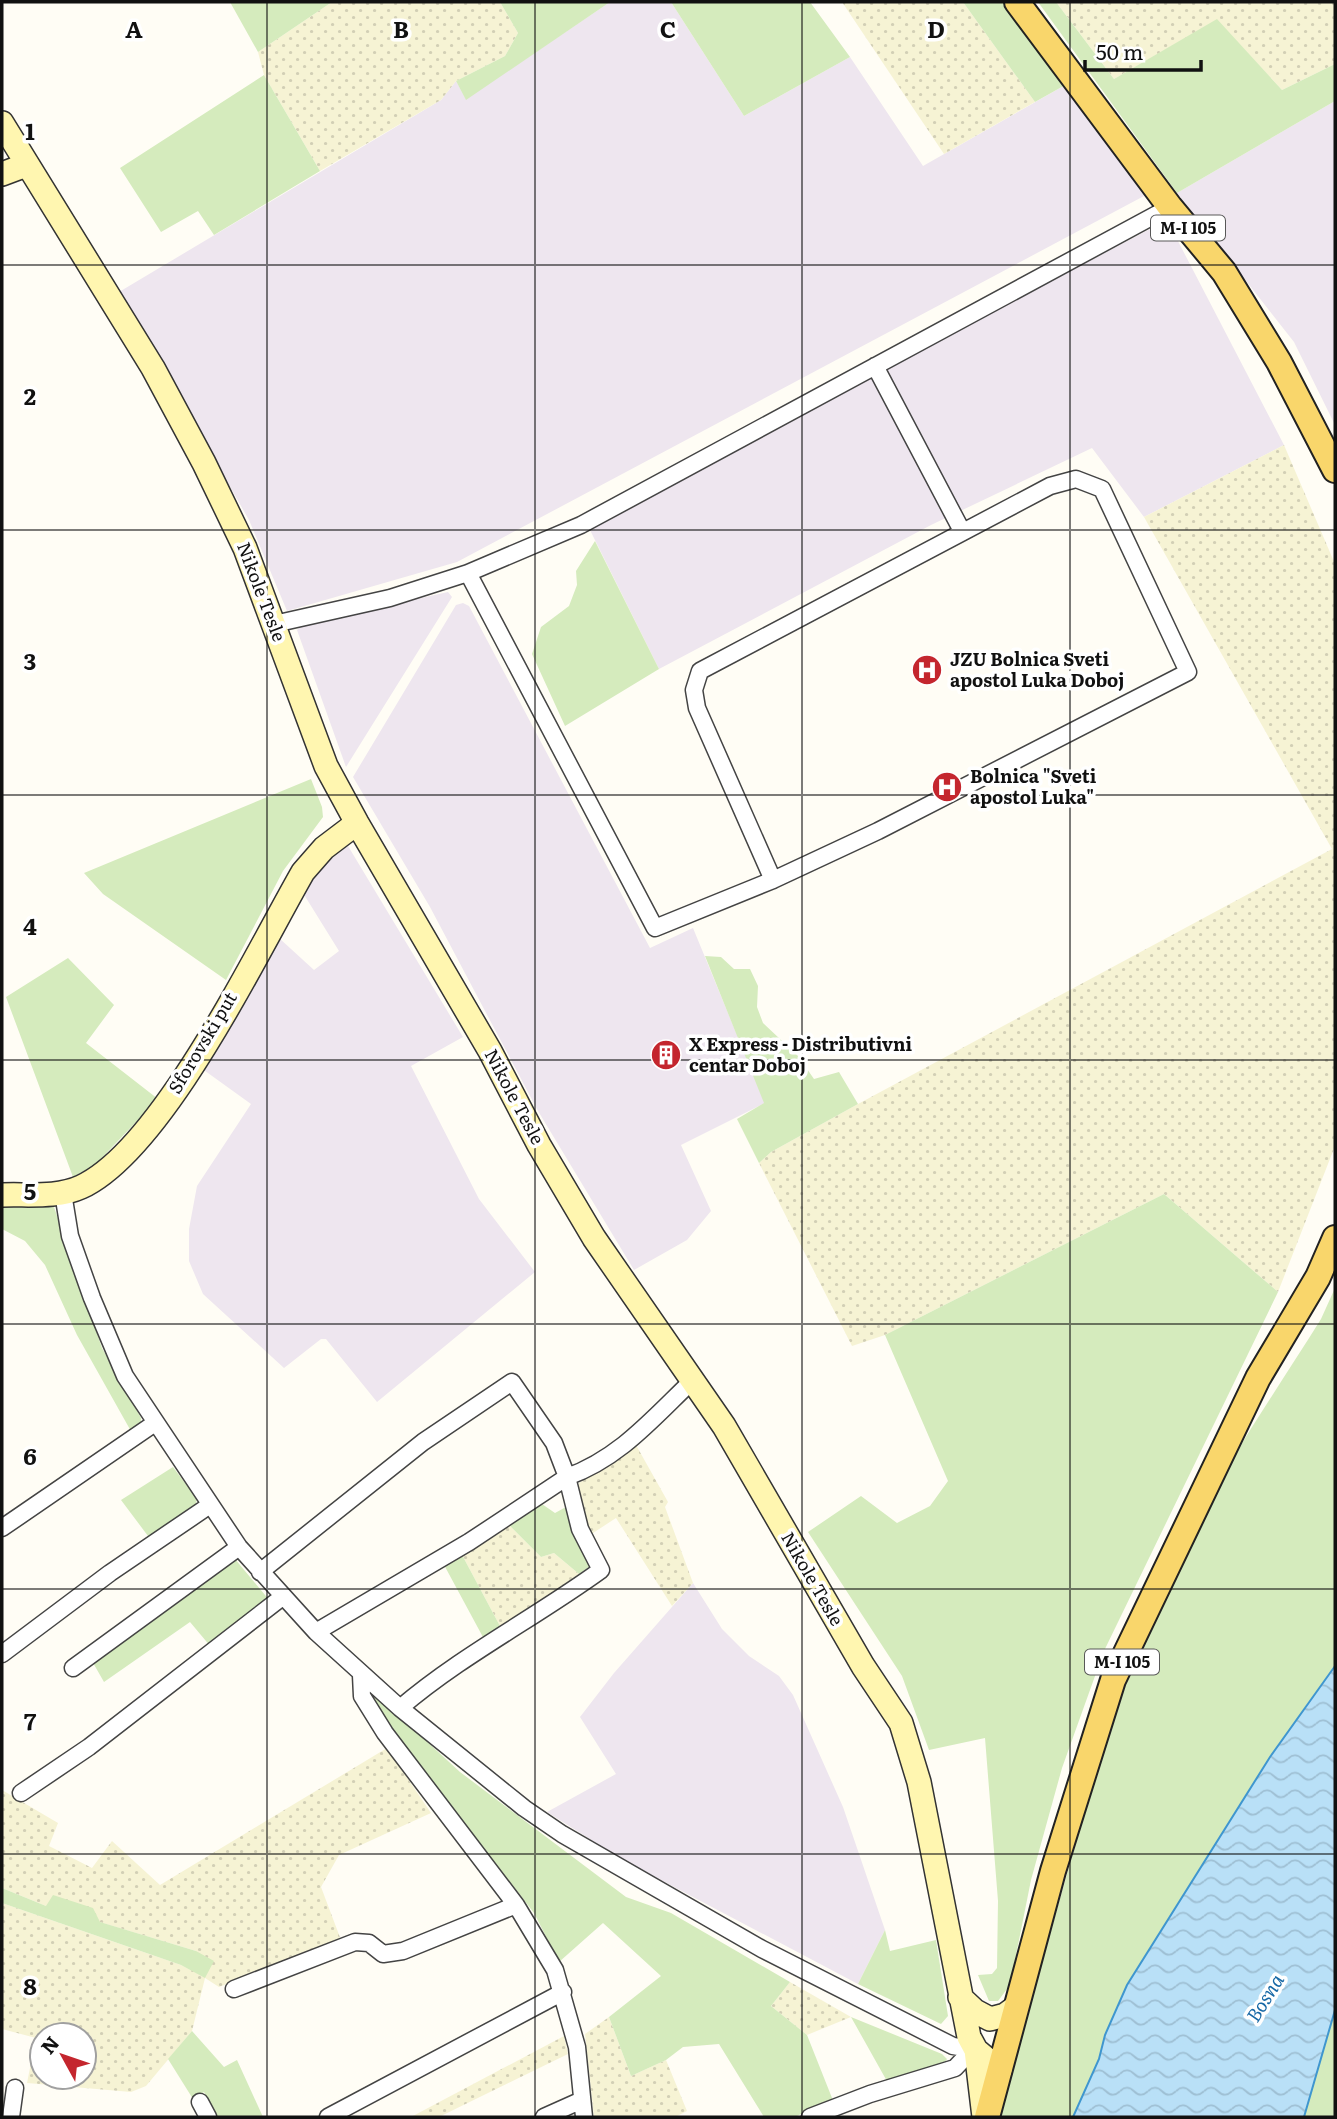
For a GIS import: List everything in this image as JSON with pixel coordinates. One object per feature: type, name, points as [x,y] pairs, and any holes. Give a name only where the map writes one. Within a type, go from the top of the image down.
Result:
[{"type":"main road","name":"M-I 105","points":[[1017,2],[1170,207],[1224,272],[1279,362],[1335,470]]},
{"type":"main road","name":"M-I 105","points":[[986,2117],[1053,1871],[1113,1680],[1258,1378],[1318,1277],[1335,1238]]},
{"type":"street","name":"Nikole Tesle","points":[[2,123],[153,369],[204,463],[245,548],[326,766],[357,823],[490,1051],[539,1145],[594,1238],[724,1426],[863,1666],[901,1723],[919,1782],[986,2117]]},
{"type":"street","points":[[2,174],[26,165]]},
{"type":"street","points":[[274,624],[390,598],[468,573],[581,525],[1170,207]]},
{"type":"street","points":[[875,366],[962,531]]},
{"type":"street","points":[[468,573],[655,928],[773,880],[878,831],[1188,672],[1102,489],[1076,479],[1050,486],[700,671],[694,690],[696,708],[773,880]]},
{"type":"street","name":"Sforovski put","points":[[2,1195],[63,1193],[95,1179],[109,1168],[162,1110],[194,1063],[303,872],[324,848],[357,823]]},
{"type":"street","points":[[63,1193],[70,1236],[94,1305],[125,1376],[239,1547],[281,1598],[361,1675],[524,1808],[594,1854],[762,1948],[946,2043],[974,2051],[1000,2070]]},
{"type":"street","points":[[316,1632],[469,1542],[567,1477],[607,1459],[629,1442],[693,1380]]},
{"type":"street","points":[[260,1572],[423,1442],[512,1382],[554,1443],[567,1477],[580,1529],[601,1570],[552,1606],[461,1661],[400,1708]]},
{"type":"street","points":[[2,1528],[155,1423]]},
{"type":"street","points":[[2,1654],[110,1573],[210,1505]]},
{"type":"street","points":[[73,1668],[239,1547]]},
{"type":"street","points":[[21,1793],[100,1739],[281,1598]]},
{"type":"street","points":[[361,1675],[362,1696],[384,1733],[516,1905],[555,1970],[577,2047],[584,2117]]},
{"type":"street","points":[[233,1989],[355,1942],[369,1943],[383,1954],[403,1951],[516,1905]]},
{"type":"street","points":[[328,2117],[563,1992]]},
{"type":"street","points":[[960,1997],[975,2011],[990,2019],[997,2019],[1016,2007]]},
{"type":"street","points":[[810,2117],[870,2094],[955,2068],[974,2051]]},
{"type":"street","points":[[11,2117],[15,2088]]},
{"type":"street","points":[[544,2117],[582,2100]]},
{"type":"shaded area","points":[[332,2],[500,2],[518,33],[505,56],[456,81],[441,100],[320,171],[264,75],[258,52]]},
{"type":"shaded area","points":[[610,2],[671,2],[744,116],[850,57],[923,166],[1067,84],[1144,196],[457,562],[287,611],[249,520],[119,292],[441,100],[456,81],[466,99]]},
{"type":"shaded area","points":[[842,2],[963,2],[1035,102],[944,154]]},
{"type":"shaded area","points":[[1056,2],[1335,2],[1335,64],[1282,90],[1217,20],[1114,79]]},
{"type":"shaded area","points":[[1335,101],[1335,425],[1294,342],[1177,193]]},
{"type":"shaded area","points":[[1167,220],[1284,445],[1144,517],[1092,448],[931,525],[659,669],[588,526]]},
{"type":"shaded area","points":[[1284,445],[1335,564],[1335,1146],[1278,1292],[1164,1194],[885,1335],[852,1346],[759,1163],[771,1152],[858,1104],[1332,849],[1144,517]]},
{"type":"shaded area","points":[[448,592],[452,597],[346,767],[297,630],[303,624]]},
{"type":"shaded area","points":[[463,603],[469,606],[650,948],[693,928],[765,1103],[681,1145],[711,1211],[687,1240],[634,1270],[538,1111],[430,907],[353,777],[456,605]]},
{"type":"shaded area","points":[[348,846],[463,1037],[411,1066],[479,1199],[535,1272],[377,1402],[326,1339],[321,1339],[284,1368],[203,1294],[189,1261],[189,1229],[197,1186],[251,1104],[201,1068],[279,938],[314,970],[339,951],[303,893],[317,870]]},
{"type":"shaded area","points":[[636,1445],[668,1502],[665,1507],[693,1583],[672,1606],[616,1518],[590,1535],[577,1489],[579,1483]]},
{"type":"shaded area","points":[[509,1525],[541,1557],[554,1553],[579,1574],[501,1628],[461,1553]]},
{"type":"shaded area","points":[[693,1583],[722,1629],[749,1656],[779,1676],[793,1695],[843,1807],[885,1930],[858,1984],[623,1860],[547,1812],[616,1774],[580,1717],[614,1673]]},
{"type":"shaded area","points":[[387,1748],[431,1813],[339,1855],[321,1887],[341,1940],[219,1987],[205,1978],[192,2031],[146,2086],[131,2092],[98,2089],[98,2021],[28,2021],[28,2036],[2,2029],[2,1903],[181,1965],[205,1977],[196,1951],[46,1906],[2,1888],[2,1790],[58,1823],[49,1846],[92,1868],[112,1841],[160,1885]]},
{"type":"shaded area","points":[[790,1982],[851,2017],[807,2035],[771,2006]]},
{"type":"shaded area","points":[[609,2017],[631,2076],[666,2060],[687,2111],[675,2117],[594,2117],[585,2034]]},
{"type":"shaded area","points":[[564,2036],[568,2054],[439,2117],[411,2117]]},
{"type":"green space","points":[[230,2],[332,2],[258,52]]},
{"type":"green space","points":[[500,2],[610,2],[466,100],[456,81],[505,56],[518,33]]},
{"type":"green space","points":[[671,2],[810,2],[850,57],[744,116]]},
{"type":"green space","points":[[963,2],[1004,2],[1067,84],[1035,102]]},
{"type":"green space","points":[[1038,2],[1056,2],[1114,79],[1217,19],[1282,90],[1335,64],[1335,101],[1177,193]]},
{"type":"green space","points":[[264,75],[320,171],[214,235],[198,211],[161,232],[120,168]]},
{"type":"green space","points":[[595,541],[659,669],[565,726],[532,654],[541,627],[569,606],[577,585],[576,571]]},
{"type":"green space","points":[[311,779],[323,817],[283,871],[226,980],[103,894],[84,873]]},
{"type":"green space","points":[[705,956],[721,957],[734,969],[750,969],[758,986],[757,1007],[763,1023],[798,1056],[814,1079],[839,1072],[858,1104],[771,1152],[759,1163],[737,1119],[764,1103]]},
{"type":"green space","points":[[68,958],[114,1005],[86,1043],[158,1099],[95,1165],[73,1177],[6,997]]},
{"type":"green space","points":[[1164,1194],[1278,1292],[1104,1651],[1062,1768],[1031,1880],[1010,1985],[998,2001],[989,2001],[978,1975],[992,1974],[997,1968],[998,1901],[985,1738],[929,1750],[902,1676],[808,1532],[861,1496],[897,1523],[930,1506],[948,1481],[885,1335]]},
{"type":"green space","points":[[46,1202],[54,1207],[102,1348],[141,1418],[141,1426],[132,1433],[77,1335],[45,1265],[25,1241],[2,1229],[2,1204]]},
{"type":"green space","points":[[1335,1288],[1335,1666],[1307,1704],[1127,1985],[1105,2035],[1099,2059],[1073,2117],[994,2117],[1100,1762],[1149,1623],[1179,1555],[1211,1494],[1321,1319]]},
{"type":"green space","points":[[173,1467],[197,1499],[195,1507],[151,1540],[121,1500]]},
{"type":"green space","points":[[539,1502],[555,1513],[566,1507],[590,1566],[579,1574],[554,1553],[541,1557],[509,1525]]},
{"type":"green space","points":[[461,1553],[501,1628],[484,1639],[443,1563]]},
{"type":"green space","points":[[235,1559],[270,1601],[211,1647],[190,1622],[104,1682],[92,1661]]},
{"type":"green space","points":[[374,1693],[460,1772],[626,1897],[671,1913],[790,1982],[771,2006],[807,2035],[834,2103],[817,2106],[795,2117],[764,2117],[719,2044],[683,2047],[666,2060],[631,2076],[609,2017],[661,1976],[603,1923],[559,1962],[534,1913],[379,1714],[372,1700]]},
{"type":"green space","points":[[2,1888],[46,1906],[53,1895],[93,1908],[100,1922],[196,1951],[214,1961],[205,1978],[181,1965],[2,1903]]},
{"type":"green space","points":[[885,1930],[890,1951],[936,1940],[948,2016],[941,2024],[858,1984]]},
{"type":"green space","points":[[1335,2010],[1335,2117],[1304,2117],[1331,2020]]},
{"type":"green space","points":[[851,2017],[942,2054],[947,2059],[944,2064],[888,2083]]},
{"type":"green space","points":[[192,2031],[224,2067],[237,2060],[263,2117],[216,2117],[204,2092],[193,2099],[168,2059]]},
{"type":"water","name":"Bosna","points":[[1335,1666],[1335,2010],[1304,2117],[1073,2117],[1099,2059],[1105,2035],[1127,1985],[1270,1757]]},
{"type":"place","name":"JZU Bolnica Sveti apostol Luka Doboj","points":[[927,670]]},
{"type":"place","name":"Bolnica \"Sveti apostol Luka\"","points":[[947,787]]},
{"type":"place","name":"X Express - Distributivni centar Doboj","points":[[666,1055]]}]
